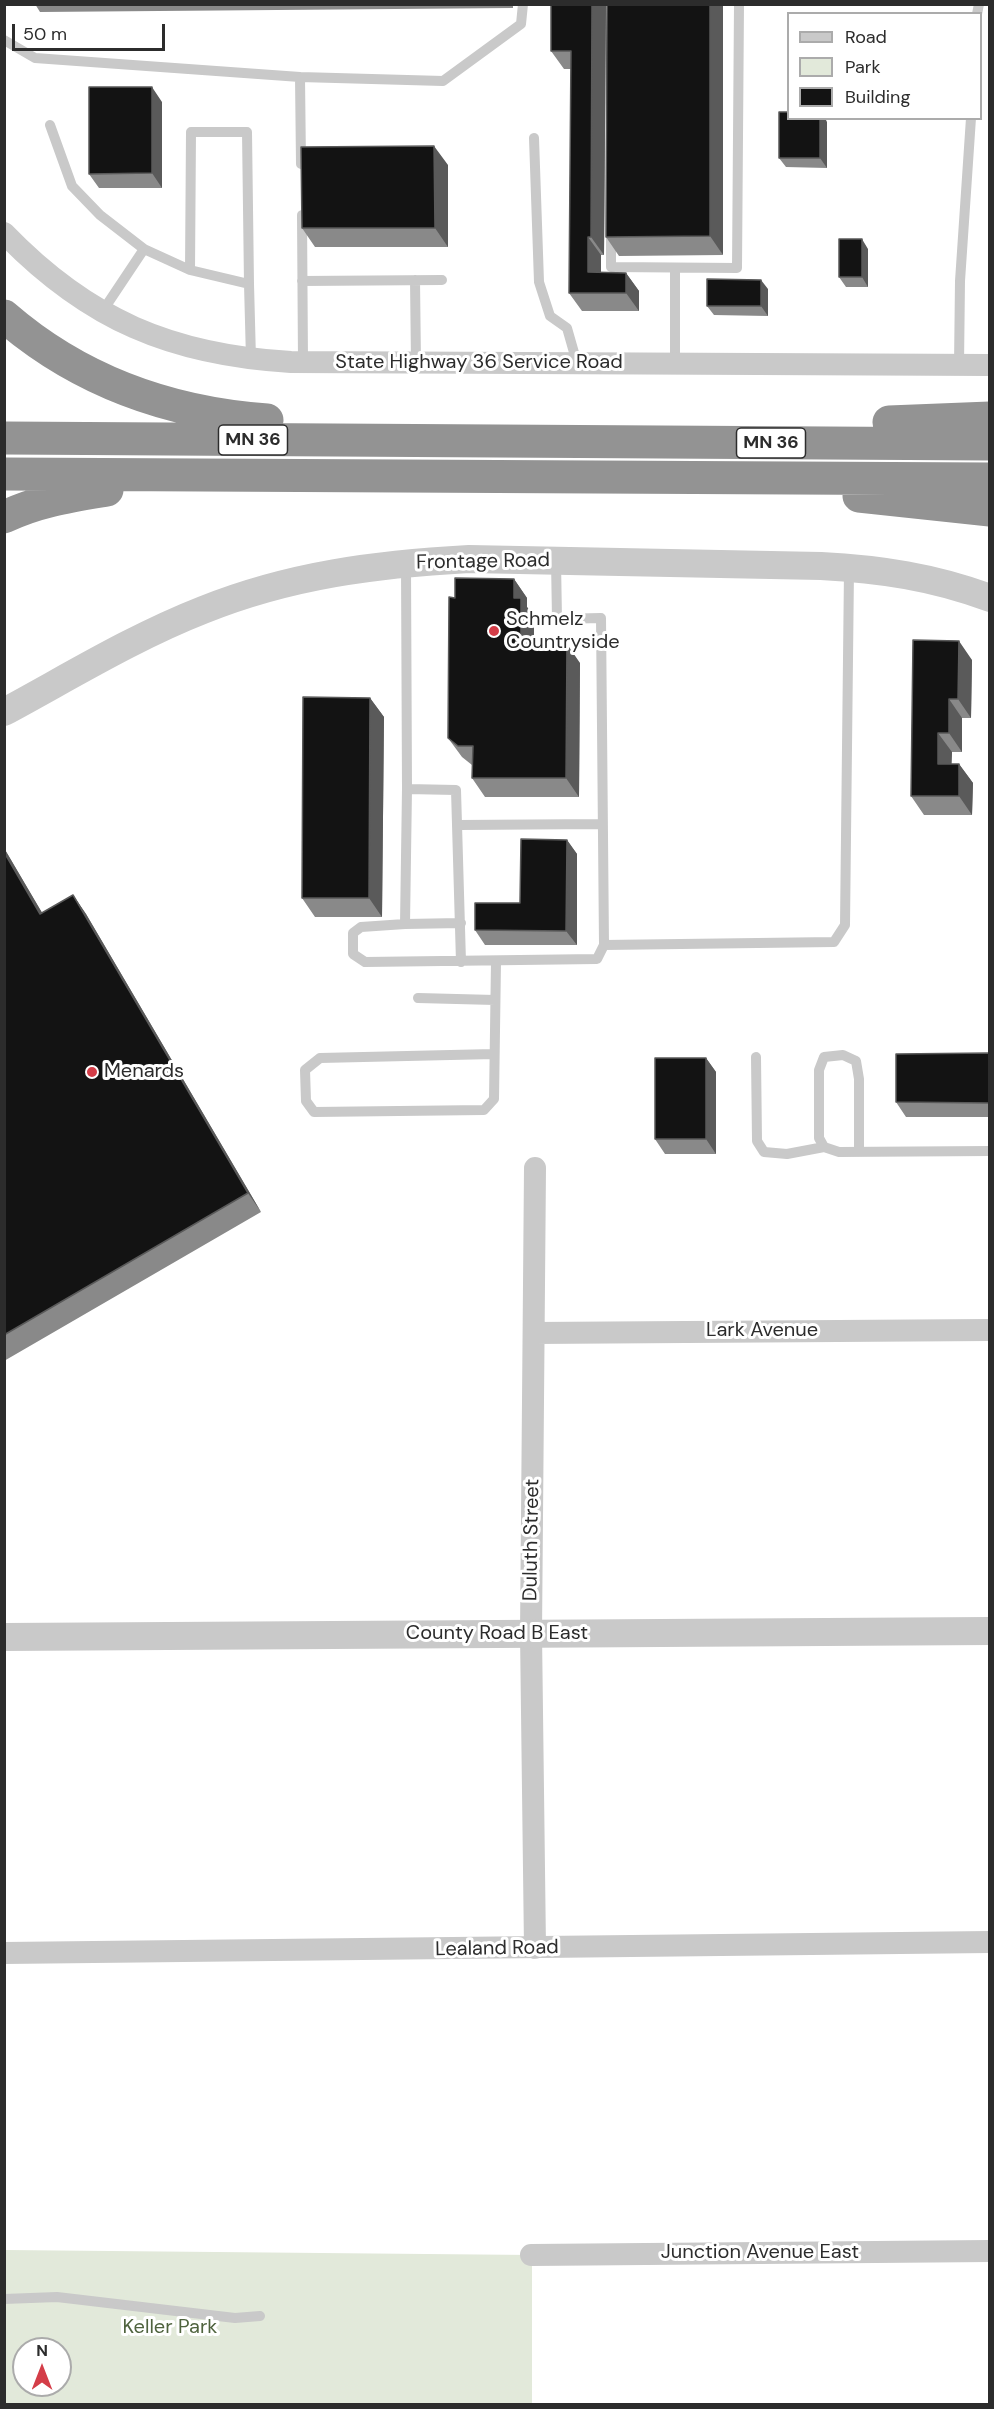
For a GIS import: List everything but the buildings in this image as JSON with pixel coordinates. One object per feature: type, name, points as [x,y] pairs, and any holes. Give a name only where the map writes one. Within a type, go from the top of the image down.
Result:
[{"type":"highway","points":[[4,316],[57,355],[103,380],[145,397],[195,411],[224,417],[332,424],[502,441]]},
{"type":"highway","points":[[552,442],[802,426],[990,418]]},
{"type":"highway","name":"MN 36","points":[[4,438],[990,444]]},
{"type":"highway","name":"MN 36","points":[[4,474],[990,479]]},
{"type":"highway","points":[[4,517],[34,505],[106,490],[270,474]]},
{"type":"highway","points":[[720,478],[946,507],[990,510]]},
{"type":"street","name":"State Highway 36 Service Road","points":[[4,233],[53,279],[102,312],[150,334],[189,348],[251,360],[416,363],[990,365]]},
{"type":"street","name":"Frontage Road","points":[[4,712],[113,653],[202,610],[243,595],[348,569],[470,559],[850,567],[916,576],[967,589],[990,598]]},
{"type":"street","name":"Duluth Street","points":[[535,1168],[531,1633],[535,1948]]},
{"type":"street","name":"Lark Avenue","points":[[534,1333],[990,1330]]},
{"type":"street","name":"County Road B East","points":[[4,1637],[990,1630]]},
{"type":"street","name":"Lealand Road","points":[[4,1953],[990,1942]]},
{"type":"street","name":"Junction Avenue East","points":[[531,2255],[990,2251]]},
{"type":"lane","points":[[4,40],[35,58],[300,77],[443,81],[521,24],[523,4]]},
{"type":"lane","points":[[611,219],[611,267],[737,268],[739,4]]},
{"type":"lane","points":[[300,77],[301,173]]},
{"type":"lane","points":[[959,365],[960,281],[971,120]]},
{"type":"lane","points":[[50,125],[72,186],[100,215],[144,249],[190,270],[249,284]]},
{"type":"lane","points":[[190,270],[191,132],[247,132],[251,360]]},
{"type":"lane","points":[[534,138],[538,282],[550,316],[567,328],[577,364]]},
{"type":"lane","points":[[302,208],[303,362]]},
{"type":"lane","points":[[102,312],[144,249]]},
{"type":"lane","points":[[675,268],[675,364]]},
{"type":"lane","points":[[303,280],[442,280]]},
{"type":"lane","points":[[416,280],[416,363]]},
{"type":"lane","points":[[461,923],[361,927],[353,933],[353,954],[365,962],[597,960],[604,945],[601,824],[601,618],[557,619],[556,561]]},
{"type":"lane","points":[[405,563],[407,789],[405,924]]},
{"type":"lane","points":[[604,945],[834,942],[845,925],[850,567]]},
{"type":"lane","points":[[407,789],[456,790],[459,825],[461,962]]},
{"type":"lane","points":[[459,825],[601,824]]},
{"type":"lane","points":[[494,1054],[320,1058],[305,1070],[306,1101],[314,1112],[484,1110],[494,1099],[496,962]]},
{"type":"lane","points":[[418,998],[495,1000]]},
{"type":"lane","points":[[824,1147],[819,1138],[819,1070],[824,1057],[843,1055],[856,1061],[859,1079],[860,1151]]},
{"type":"lane","points":[[756,1057],[757,1141],[764,1152],[787,1154],[824,1147],[839,1152],[990,1150]]},
{"type":"lane","points":[[4,2299],[57,2297],[235,2318],[260,2316]]},
{"type":"green space","name":"Keller Park","points":[[5,2250],[532,2255],[532,2404],[5,2404]]},
{"type":"place","name":"Schmelz Countryside","points":[[494,631]]},
{"type":"place","name":"Menards","points":[[92,1072]]}]
